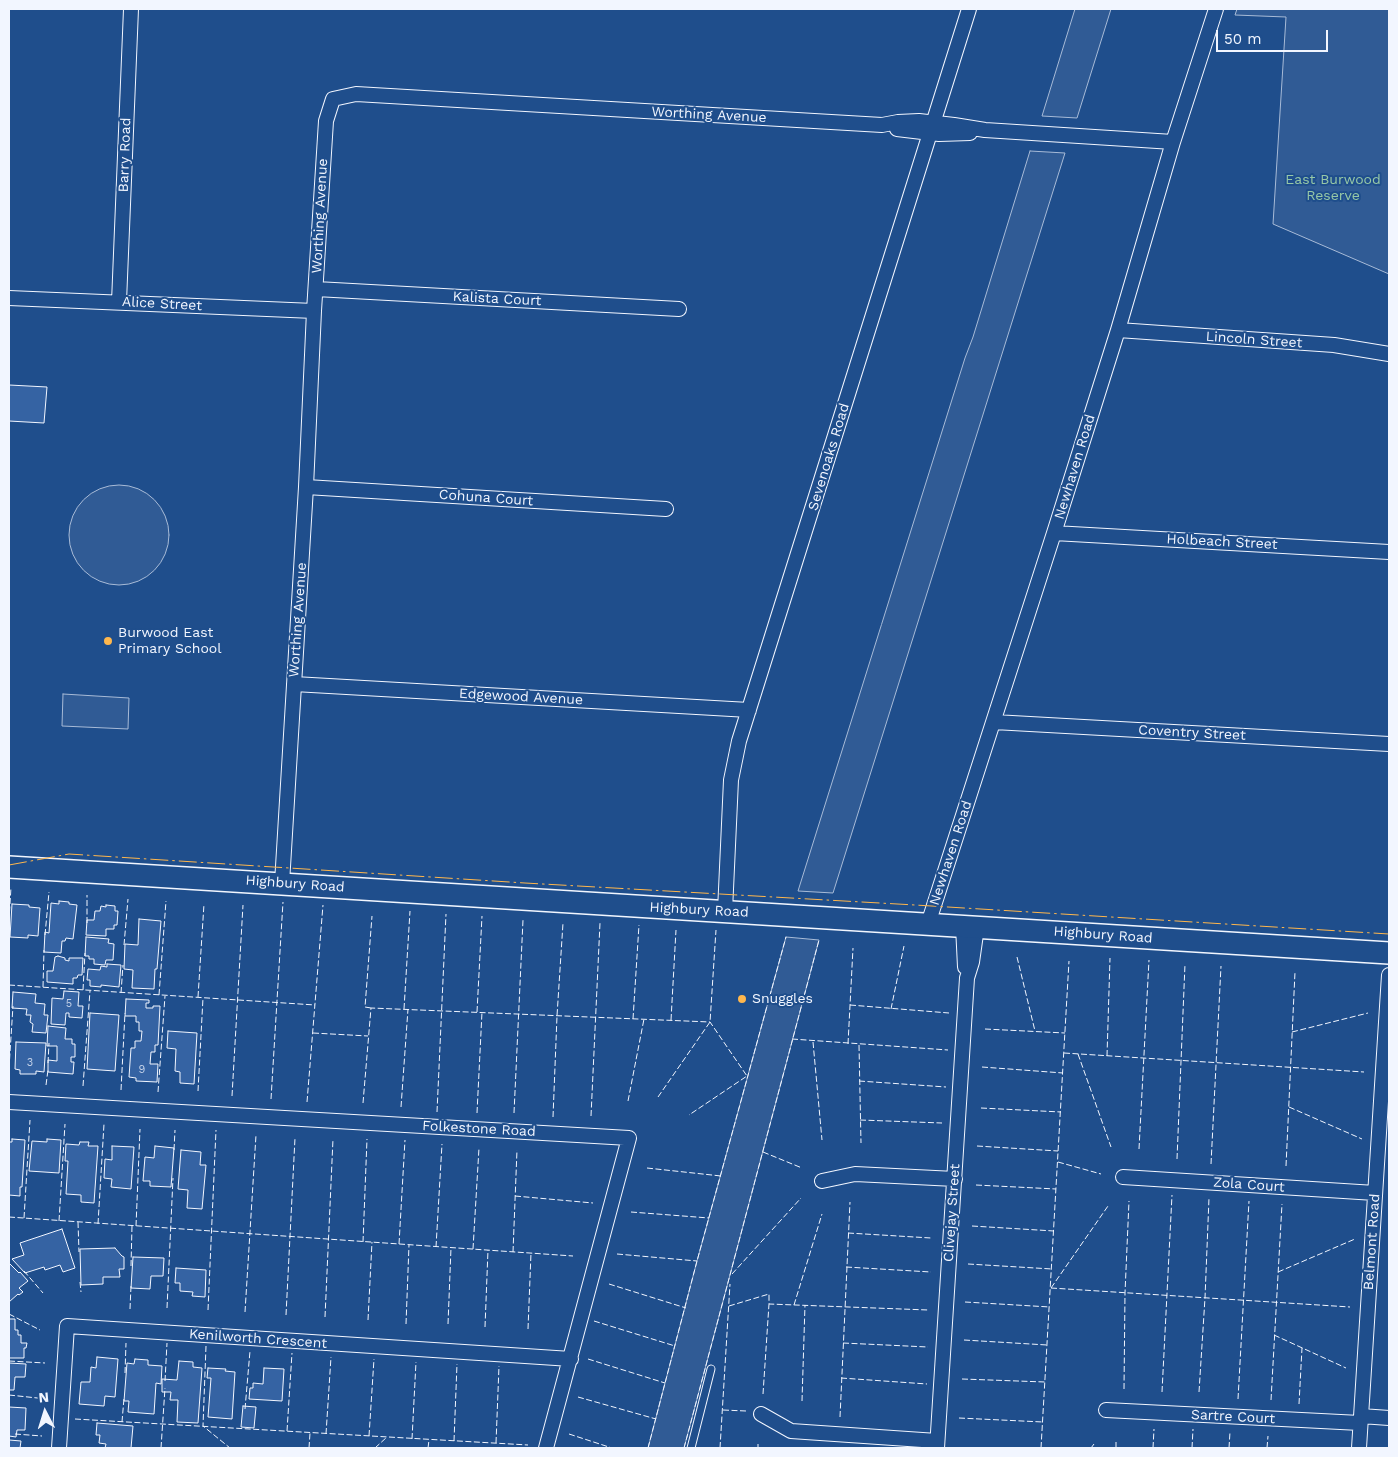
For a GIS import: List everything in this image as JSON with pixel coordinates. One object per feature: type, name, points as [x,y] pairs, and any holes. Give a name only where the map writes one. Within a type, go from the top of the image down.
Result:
[{"type":"main road","name":"Highbury Road","points":[[9,867],[1389,954]]},
{"type":"street","name":"Barry Road","points":[[119,302],[131,9]]},
{"type":"street","name":"Sevenoaks Road","points":[[724,911],[731,780],[739,741],[969,9]]},
{"type":"street","name":"Newhaven Road","points":[[928,924],[1118,330],[1173,142],[1216,9]]},
{"type":"street","name":"Worthing Avenue","points":[[282,883],[326,121],[333,99],[356,94],[882,125],[902,130],[932,128],[985,130],[1173,142]]},
{"type":"street","name":"Kalista Court","points":[[316,288],[679,309]]},
{"type":"street","name":"Alice Street","points":[[9,298],[314,312]]},
{"type":"street","name":"Lincoln Street","points":[[1118,330],[1334,345],[1389,354]]},
{"type":"street","name":"Cohuna Court","points":[[306,487],[666,509]]},
{"type":"street","name":"Holbeach Street","points":[[1054,533],[1389,552]]},
{"type":"street","name":"Edgewood Avenue","points":[[294,684],[749,710]]},
{"type":"street","name":"Coventry Street","points":[[994,722],[1389,744]]},
{"type":"street","name":"Clivejay Street","points":[[937,1444],[967,978],[964,962],[970,927]]},
{"type":"street","name":"Belmont Road","points":[[1359,1448],[1380,1186],[1389,975]]},
{"type":"street","name":"Folkestone Road","points":[[9,1102],[629,1138],[546,1448]]},
{"type":"street","points":[[822,1181],[855,1174],[955,1179]]},
{"type":"street","name":"Zola Court","points":[[1123,1177],[1380,1186]]},
{"type":"street","name":"Kenilworth Crescent","points":[[59,1448],[67,1326],[571,1358]]},
{"type":"street","name":"Sartre Court","points":[[1106,1410],[1361,1420],[1389,1418]]},
{"type":"street","points":[[761,1414],[791,1431],[937,1444]]},
{"type":"lane","points":[[691,1448],[711,1369]]},
{"type":"green space","points":[[1075,9],[1111,9],[1077,118],[1042,116]]},
{"type":"green space","name":"East Burwood Reserve","points":[[1237,9],[1389,9],[1389,274],[1273,224],[1286,17],[1235,15]]},
{"type":"green space","points":[[1030,151],[1065,153],[833,893],[798,891],[973,337]]},
{"type":"green space","points":[[119,485],[138,488],[155,499],[166,516],[169,535],[166,554],[155,571],[138,582],[119,585],[100,582],[83,571],[72,554],[69,535],[72,516],[83,499],[100,488]]},
{"type":"green space","points":[[63,694],[129,698],[128,729],[62,726]]},
{"type":"green space","points":[[786,937],[819,940],[684,1448],[648,1448],[697,1261]]},
{"type":"building","points":[[9,385],[47,387],[44,423],[9,421]]},
{"type":"building","points":[[59,901],[77,905],[73,939],[66,938],[65,941],[62,941],[61,953],[44,952],[45,932],[49,933],[51,903],[59,904]]},
{"type":"building","points":[[12,904],[40,908],[38,936],[28,935],[28,938],[10,937]]},
{"type":"building","points":[[106,905],[115,906],[115,911],[118,911],[117,925],[114,925],[114,929],[106,929],[106,936],[86,935],[87,920],[94,920],[95,911],[100,911],[101,906],[106,907]]},
{"type":"building","points":[[139,919],[161,921],[154,989],[132,988],[133,970],[124,969],[125,944],[138,945]]},
{"type":"building","points":[[86,937],[109,939],[108,943],[114,944],[113,960],[106,960],[105,965],[94,964],[94,959],[89,959],[89,956],[85,956]]},
{"type":"building","points":[[58,956],[69,961],[69,958],[83,958],[82,975],[73,978],[73,984],[47,982],[47,971],[53,971],[55,957]]},
{"type":"building","points":[[107,964],[121,965],[119,987],[90,986],[90,980],[87,980],[88,969],[100,970],[101,966],[107,967]]},
{"type":"building","points":[[64,991],[79,992],[78,1006],[83,1006],[82,1018],[69,1017],[69,1013],[66,1013],[65,1025],[51,1024],[52,998],[63,999]]},
{"type":"building","points":[[13,992],[36,994],[35,1003],[45,1004],[44,1015],[48,1015],[46,1033],[32,1032],[33,1024],[30,1022],[31,1015],[26,1015],[27,1009],[12,1008]]},
{"type":"building","points":[[126,999],[149,1000],[149,1003],[146,1003],[146,1008],[160,1006],[158,1045],[155,1045],[155,1052],[151,1052],[150,1064],[158,1064],[157,1082],[136,1081],[136,1078],[129,1077],[131,1048],[135,1048],[135,1041],[141,1041],[142,1031],[139,1031],[139,1022],[136,1022],[136,1016],[125,1016]]},
{"type":"building","points":[[90,1013],[119,1015],[115,1071],[87,1069]]},
{"type":"building","points":[[48,1026],[66,1028],[65,1039],[72,1039],[72,1044],[75,1044],[75,1057],[71,1057],[71,1062],[74,1062],[73,1074],[48,1072],[48,1060],[57,1061],[57,1046],[47,1046]]},
{"type":"building","points":[[168,1031],[197,1033],[194,1084],[180,1083],[180,1072],[175,1071],[176,1049],[167,1048]]},
{"type":"building","points":[[16,1042],[46,1043],[44,1072],[36,1071],[36,1074],[20,1074],[20,1070],[15,1069]]},
{"type":"building","points":[[12,1139],[25,1140],[20,1196],[9,1195],[9,1142],[12,1142]]},
{"type":"building","points":[[47,1139],[61,1140],[59,1173],[29,1171],[32,1141],[47,1142]]},
{"type":"building","points":[[80,1142],[89,1142],[88,1146],[98,1146],[94,1203],[81,1202],[81,1195],[66,1194],[68,1161],[65,1161],[66,1144],[79,1145]]},
{"type":"building","points":[[112,1146],[134,1147],[131,1189],[111,1187],[112,1179],[104,1178],[105,1159],[112,1160]]},
{"type":"building","points":[[155,1146],[174,1148],[171,1187],[150,1186],[150,1181],[143,1181],[145,1157],[154,1158]]},
{"type":"building","points":[[181,1150],[201,1152],[200,1165],[206,1165],[202,1209],[187,1208],[188,1190],[178,1189]]},
{"type":"building","points":[[62,1229],[75,1268],[63,1272],[60,1265],[45,1270],[44,1267],[25,1273],[12,1259],[24,1255],[20,1243]]},
{"type":"building","points":[[115,1248],[124,1257],[124,1269],[119,1269],[120,1277],[103,1277],[103,1284],[81,1285],[80,1249]]},
{"type":"building","points":[[133,1257],[164,1258],[163,1276],[151,1276],[150,1289],[131,1288]]},
{"type":"building","points":[[9,1263],[28,1281],[19,1288],[23,1292],[9,1302]]},
{"type":"building","points":[[176,1268],[206,1270],[205,1297],[192,1296],[193,1292],[180,1291],[180,1283],[175,1283]]},
{"type":"building","points":[[9,1319],[15,1319],[15,1330],[18,1330],[18,1335],[21,1335],[21,1343],[27,1343],[26,1348],[24,1348],[24,1358],[9,1358]]},
{"type":"building","points":[[97,1357],[118,1359],[115,1397],[105,1396],[104,1406],[79,1404],[81,1382],[90,1382],[91,1367],[96,1368]]},
{"type":"building","points":[[135,1359],[148,1360],[148,1365],[162,1366],[161,1384],[156,1383],[154,1414],[128,1412],[129,1401],[124,1401],[127,1363],[134,1364]]},
{"type":"building","points":[[179,1361],[193,1362],[193,1367],[202,1368],[198,1423],[177,1422],[178,1400],[170,1400],[171,1392],[162,1392],[162,1379],[177,1380]]},
{"type":"building","points":[[9,1363],[26,1364],[25,1377],[15,1377],[14,1390],[9,1390]]},
{"type":"building","points":[[208,1368],[226,1369],[225,1371],[235,1372],[232,1419],[208,1417],[211,1378],[207,1378]]},
{"type":"building","points":[[264,1368],[284,1369],[282,1401],[249,1399],[250,1388],[253,1388],[253,1383],[263,1384]]},
{"type":"building","points":[[243,1406],[256,1407],[254,1428],[241,1427]]},
{"type":"building","points":[[9,1407],[26,1408],[25,1430],[17,1430],[16,1437],[9,1436]]},
{"type":"building","points":[[97,1423],[133,1426],[131,1448],[105,1448],[106,1444],[99,1443],[100,1435],[96,1435]]},
{"type":"building","points":[[9,1440],[21,1441],[20,1448],[9,1448]]},
{"type":"fence","points":[[9,921],[11,887]]},
{"type":"fence","points":[[45,935],[49,892]]},
{"type":"fence","points":[[87,895],[87,923]]},
{"type":"fence","points":[[124,945],[128,899]]},
{"type":"fence","points":[[159,995],[166,901]]},
{"type":"fence","points":[[271,1099],[283,902]]},
{"type":"fence","points":[[198,997],[204,904]]},
{"type":"fence","points":[[232,1096],[243,905]]},
{"type":"fence","points":[[307,1102],[323,905]]},
{"type":"fence","points":[[404,1009],[410,911]]},
{"type":"fence","points":[[437,1112],[446,914]]},
{"type":"fence","points":[[371,1008],[365,1007],[372,916]]},
{"type":"fence","points":[[477,1012],[482,916]]},
{"type":"fence","points":[[514,1113],[523,920]]},
{"type":"fence","points":[[553,1117],[563,923]]},
{"type":"fence","points":[[591,1116],[600,923]]},
{"type":"fence","points":[[633,1019],[639,925]]},
{"type":"fence","points":[[671,1020],[676,930]]},
{"type":"fence","points":[[658,1097],[710,1022],[716,930]]},
{"type":"fence","points":[[648,1448],[786,937]]},
{"type":"fence","points":[[684,1448],[819,940]]},
{"type":"fence","points":[[891,1009],[904,946]]},
{"type":"fence","points":[[848,1044],[853,948]]},
{"type":"fence","points":[[43,987],[44,950]]},
{"type":"fence","points":[[83,990],[85,953]]},
{"type":"fence","points":[[1017,957],[1035,1031]]},
{"type":"fence","points":[[1107,1056],[1110,958]]},
{"type":"fence","points":[[1139,1149],[1149,960]]},
{"type":"fence","points":[[1041,1448],[1069,961]]},
{"type":"fence","points":[[1177,1159],[1185,964]]},
{"type":"fence","points":[[121,993],[123,965]]},
{"type":"fence","points":[[1211,1164],[1221,966]]},
{"type":"fence","points":[[1286,1166],[1295,972]]},
{"type":"fence","points":[[9,985],[315,1005]]},
{"type":"fence","points":[[83,1086],[90,991]]},
{"type":"fence","points":[[158,1092],[165,996]]},
{"type":"fence","points":[[198,1091],[203,998]]},
{"type":"fence","points":[[850,1005],[949,1013]]},
{"type":"fence","points":[[9,1068],[13,1006]]},
{"type":"fence","points":[[363,1103],[371,1008],[710,1022],[747,1076],[689,1115]]},
{"type":"fence","points":[[401,1107],[408,1009]]},
{"type":"fence","points":[[477,1113],[482,1012]]},
{"type":"fence","points":[[121,1090],[125,1013]]},
{"type":"fence","points":[[1292,1032],[1368,1013]]},
{"type":"fence","points":[[628,1101],[644,1019]]},
{"type":"fence","points":[[985,1029],[1065,1033]]},
{"type":"fence","points":[[313,1033],[368,1036]]},
{"type":"fence","points":[[792,1039],[948,1050]]},
{"type":"fence","points":[[813,1042],[822,1140]]},
{"type":"fence","points":[[48,1063],[49,1043]]},
{"type":"fence","points":[[859,1045],[861,1143]]},
{"type":"fence","points":[[1064,1053],[1364,1072]]},
{"type":"fence","points":[[1078,1054],[1111,1147]]},
{"type":"fence","points":[[982,1067],[1063,1073]]},
{"type":"fence","points":[[46,1085],[48,1070]]},
{"type":"fence","points":[[859,1081],[946,1087]]},
{"type":"fence","points":[[1289,1107],[1362,1139]]},
{"type":"fence","points":[[981,1108],[1061,1112]]},
{"type":"fence","points":[[24,1218],[30,1120]]},
{"type":"fence","points":[[860,1120],[942,1123]]},
{"type":"fence","points":[[59,1221],[65,1124]]},
{"type":"fence","points":[[98,1224],[104,1124]]},
{"type":"fence","points":[[136,1226],[140,1129]]},
{"type":"fence","points":[[174,1150],[175,1130]]},
{"type":"fence","points":[[208,1310],[216,1130]]},
{"type":"fence","points":[[245,1312],[256,1135]]},
{"type":"fence","points":[[286,1315],[295,1138]]},
{"type":"fence","points":[[325,1317],[333,1139]]},
{"type":"fence","points":[[363,1242],[367,1139]]},
{"type":"fence","points":[[399,1244],[405,1140]]},
{"type":"fence","points":[[436,1247],[442,1144]]},
{"type":"fence","points":[[977,1146],[1058,1151]]},
{"type":"fence","points":[[473,1249],[479,1148]]},
{"type":"fence","points":[[513,1252],[517,1150]]},
{"type":"fence","points":[[763,1152],[802,1168]]},
{"type":"fence","points":[[1058,1162],[1101,1174]]},
{"type":"fence","points":[[647,1168],[721,1176]]},
{"type":"fence","points":[[167,1308],[173,1178]]},
{"type":"fence","points":[[976,1185],[1056,1189]]},
{"type":"fence","points":[[1162,1392],[1172,1195]]},
{"type":"fence","points":[[515,1196],[593,1203]]},
{"type":"fence","points":[[732,1274],[801,1198]]},
{"type":"fence","points":[[1199,1392],[1209,1198]]},
{"type":"fence","points":[[1124,1389],[1125,1293],[1129,1201]]},
{"type":"fence","points":[[1238,1399],[1249,1201]]},
{"type":"fence","points":[[840,1417],[850,1202]]},
{"type":"fence","points":[[1271,1400],[1282,1204]]},
{"type":"fence","points":[[1051,1288],[1108,1206]]},
{"type":"fence","points":[[631,1212],[709,1218]]},
{"type":"fence","points":[[794,1305],[822,1214]]},
{"type":"fence","points":[[9,1217],[573,1256]]},
{"type":"fence","points":[[78,1222],[79,1252]]},
{"type":"fence","points":[[131,1266],[132,1226]]},
{"type":"fence","points":[[972,1226],[1054,1231]]},
{"type":"fence","points":[[848,1233],[931,1238]]},
{"type":"fence","points":[[1278,1272],[1355,1239]]},
{"type":"fence","points":[[368,1320],[372,1242]]},
{"type":"fence","points":[[406,1324],[409,1245]]},
{"type":"fence","points":[[448,1324],[451,1248]]},
{"type":"fence","points":[[485,1327],[488,1250]]},
{"type":"fence","points":[[528,1329],[531,1253]]},
{"type":"fence","points":[[617,1254],[697,1261]]},
{"type":"fence","points":[[968,1264],[1052,1269]]},
{"type":"fence","points":[[846,1267],[931,1272]]},
{"type":"fence","points":[[24,1271],[43,1293]]},
{"type":"fence","points":[[80,1282],[81,1292]]},
{"type":"fence","points":[[609,1284],[686,1308]]},
{"type":"fence","points":[[720,1448],[730,1284]]},
{"type":"fence","points":[[130,1309],[131,1286]]},
{"type":"fence","points":[[1051,1288],[1350,1307]]},
{"type":"fence","points":[[729,1306],[769,1294],[769,1304],[928,1310]]},
{"type":"fence","points":[[965,1302],[1050,1307]]},
{"type":"fence","points":[[763,1394],[769,1304]]},
{"type":"fence","points":[[802,1401],[805,1305]]},
{"type":"fence","points":[[9,1314],[40,1330]]},
{"type":"fence","points":[[594,1321],[675,1346]]},
{"type":"fence","points":[[1274,1335],[1346,1368]]},
{"type":"fence","points":[[964,1340],[1047,1345]]},
{"type":"fence","points":[[125,1373],[126,1343]]},
{"type":"fence","points":[[165,1381],[167,1343]]},
{"type":"fence","points":[[843,1343],[928,1347]]},
{"type":"fence","points":[[206,1346],[203,1426],[230,1448]]},
{"type":"fence","points":[[1299,1404],[1302,1348]]},
{"type":"fence","points":[[245,1409],[250,1351]]},
{"type":"fence","points":[[287,1431],[292,1353]]},
{"type":"fence","points":[[326,1434],[331,1357]]},
{"type":"fence","points":[[369,1436],[374,1359]]},
{"type":"fence","points":[[588,1359],[665,1383]]},
{"type":"fence","points":[[9,1361],[45,1363]]},
{"type":"fence","points":[[412,1439],[416,1362]]},
{"type":"fence","points":[[454,1441],[457,1364]]},
{"type":"fence","points":[[496,1443],[499,1366]]},
{"type":"fence","points":[[841,1378],[927,1384]]},
{"type":"fence","points":[[962,1379],[1045,1382]]},
{"type":"fence","points":[[161,1448],[165,1388]]},
{"type":"fence","points":[[9,1395],[47,1399]]},
{"type":"fence","points":[[578,1397],[656,1419]]},
{"type":"fence","points":[[122,1422],[124,1398]]},
{"type":"fence","points":[[723,1410],[746,1411]]},
{"type":"fence","points":[[959,1418],[1043,1422]]},
{"type":"fence","points":[[75,1419],[528,1445]]},
{"type":"fence","points":[[1153,1448],[1154,1429]]},
{"type":"fence","points":[[1192,1448],[1193,1429]]},
{"type":"fence","points":[[1229,1448],[1230,1432]]},
{"type":"fence","points":[[309,1448],[310,1433]]},
{"type":"fence","points":[[15,1434],[42,1436]]},
{"type":"fence","points":[[569,1434],[612,1448]]},
{"type":"fence","points":[[1267,1448],[1268,1436]]},
{"type":"fence","points":[[375,1448],[387,1437]]},
{"type":"fence","points":[[428,1448],[429,1440]]},
{"type":"fence","points":[[1116,1440],[1116,1448]]},
{"type":"fence","points":[[1091,1448],[1094,1444]]},
{"type":"power","points":[[9,865],[69,854],[1389,934]]},
{"type":"place","name":"Burwood East Primary School","points":[[108,641]]},
{"type":"place","name":"Snuggles","points":[[742,999]]}]
